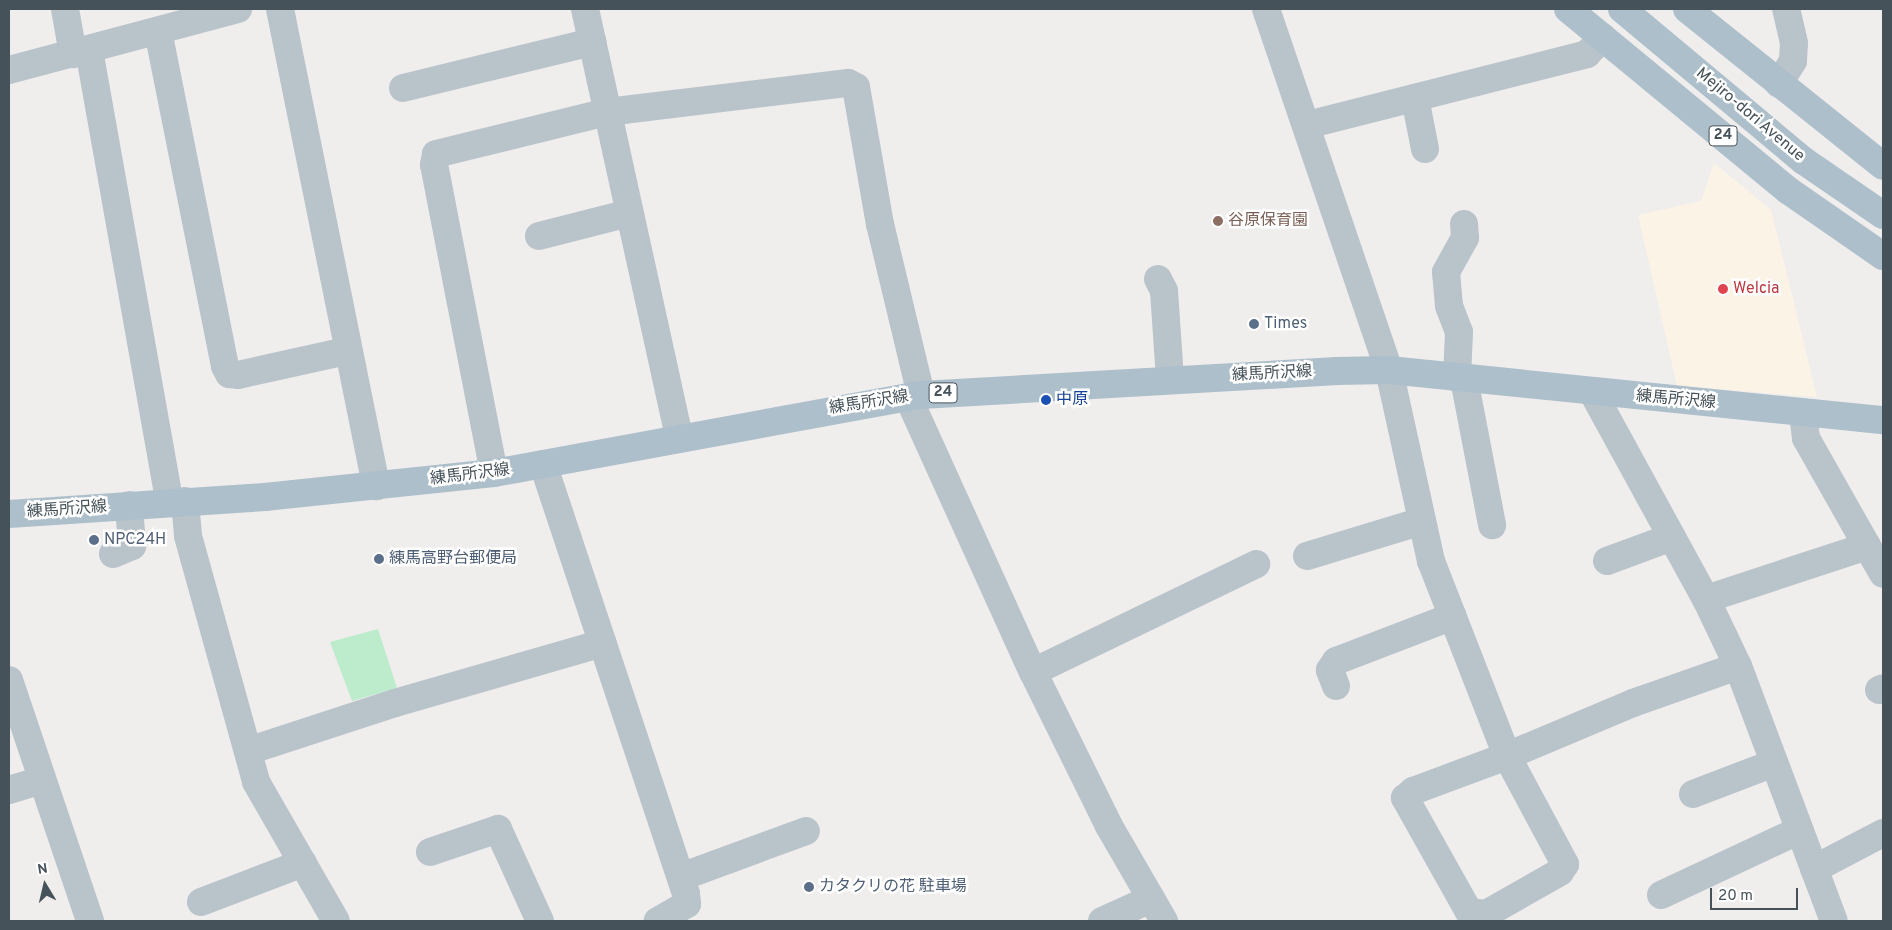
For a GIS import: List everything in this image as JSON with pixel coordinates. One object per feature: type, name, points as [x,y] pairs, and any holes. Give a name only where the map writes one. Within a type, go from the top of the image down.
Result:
[{"type":"main road","name":"24","points":[[1568,9],[1790,192],[1883,256]]},
{"type":"main road","name":"Mejiro-dori Avenue","points":[[1622,9],[1804,161],[1883,215]]},
{"type":"main road","points":[[1687,9],[1883,166]]},
{"type":"main road","name":"練馬所沢線","points":[[9,514],[376,486],[494,473],[679,437],[914,396],[1170,380],[1389,370],[1593,393],[1883,420]]},
{"type":"street","points":[[65,9],[81,52],[177,502],[256,782],[336,921]]},
{"type":"street","points":[[280,9],[346,351],[376,486]]},
{"type":"street","points":[[585,9],[679,437]]},
{"type":"street","points":[[1266,9],[1308,125],[1389,370],[1431,561],[1507,756],[1565,864],[1560,872],[1477,916],[1469,912],[1405,798],[1507,756],[1738,666]]},
{"type":"street","points":[[1779,84],[1793,61],[1786,9]]},
{"type":"street","points":[[9,70],[158,31],[222,11]]},
{"type":"street","points":[[158,31],[224,366],[229,374],[238,375],[346,351]]},
{"type":"street","points":[[1308,125],[1587,54],[1603,37]]},
{"type":"street","points":[[403,88],[592,42]]},
{"type":"street","points":[[494,473],[434,165],[436,154],[607,112],[848,84],[856,86],[880,224],[914,396],[1033,672],[1157,910],[1102,921]]},
{"type":"street","points":[[1415,98],[1425,149]]},
{"type":"street","points":[[539,236],[630,213]]},
{"type":"street","points":[[1464,224],[1465,238],[1446,272],[1449,306],[1459,332],[1461,379],[1492,525]]},
{"type":"street","points":[[1158,279],[1164,291],[1170,380]]},
{"type":"street","points":[[1593,393],[1706,599],[1738,666],[1834,921]]},
{"type":"street","points":[[1803,412],[1806,438],[1883,574]]},
{"type":"street","points":[[543,464],[681,877],[687,904],[674,917]]},
{"type":"street","points":[[113,554],[132,546],[129,505]]},
{"type":"street","points":[[1307,556],[1422,521]]},
{"type":"street","points":[[1607,561],[1672,537]]},
{"type":"street","points":[[1706,599],[1867,546]]},
{"type":"street","points":[[1033,672],[1256,564]]},
{"type":"street","points":[[1336,686],[1330,670],[1336,661],[1453,616]]},
{"type":"street","points":[[248,751],[395,702],[602,644]]},
{"type":"street","points":[[9,680],[41,780],[90,921]]},
{"type":"street","points":[[1693,794],[1774,763]]},
{"type":"street","points":[[9,790],[41,780]]},
{"type":"street","points":[[430,852],[498,830],[540,921]]},
{"type":"street","points":[[1661,895],[1800,830]]},
{"type":"street","points":[[681,877],[806,831]]},
{"type":"street","points":[[1814,869],[1883,832]]},
{"type":"street","points":[[201,902],[303,863]]},
{"type":"shaded area","name":"Welcia","points":[[1714,163],[1771,210],[1817,397],[1677,386],[1638,215],[1701,201]]},
{"type":"green space","points":[[378,629],[397,688],[352,701],[330,642]]},
{"type":"place","name":"谷原保育園","points":[[1218,221]]},
{"type":"place","name":"Welcia","points":[[1723,289]]},
{"type":"place","name":"Times","points":[[1254,324]]},
{"type":"place","name":"中原","points":[[1046,400]]},
{"type":"place","name":"NPC24H","points":[[94,540]]},
{"type":"place","name":"練馬高野台郵便局","points":[[379,559]]},
{"type":"place","name":"カタクリの花 駐車場","points":[[809,887]]}]
